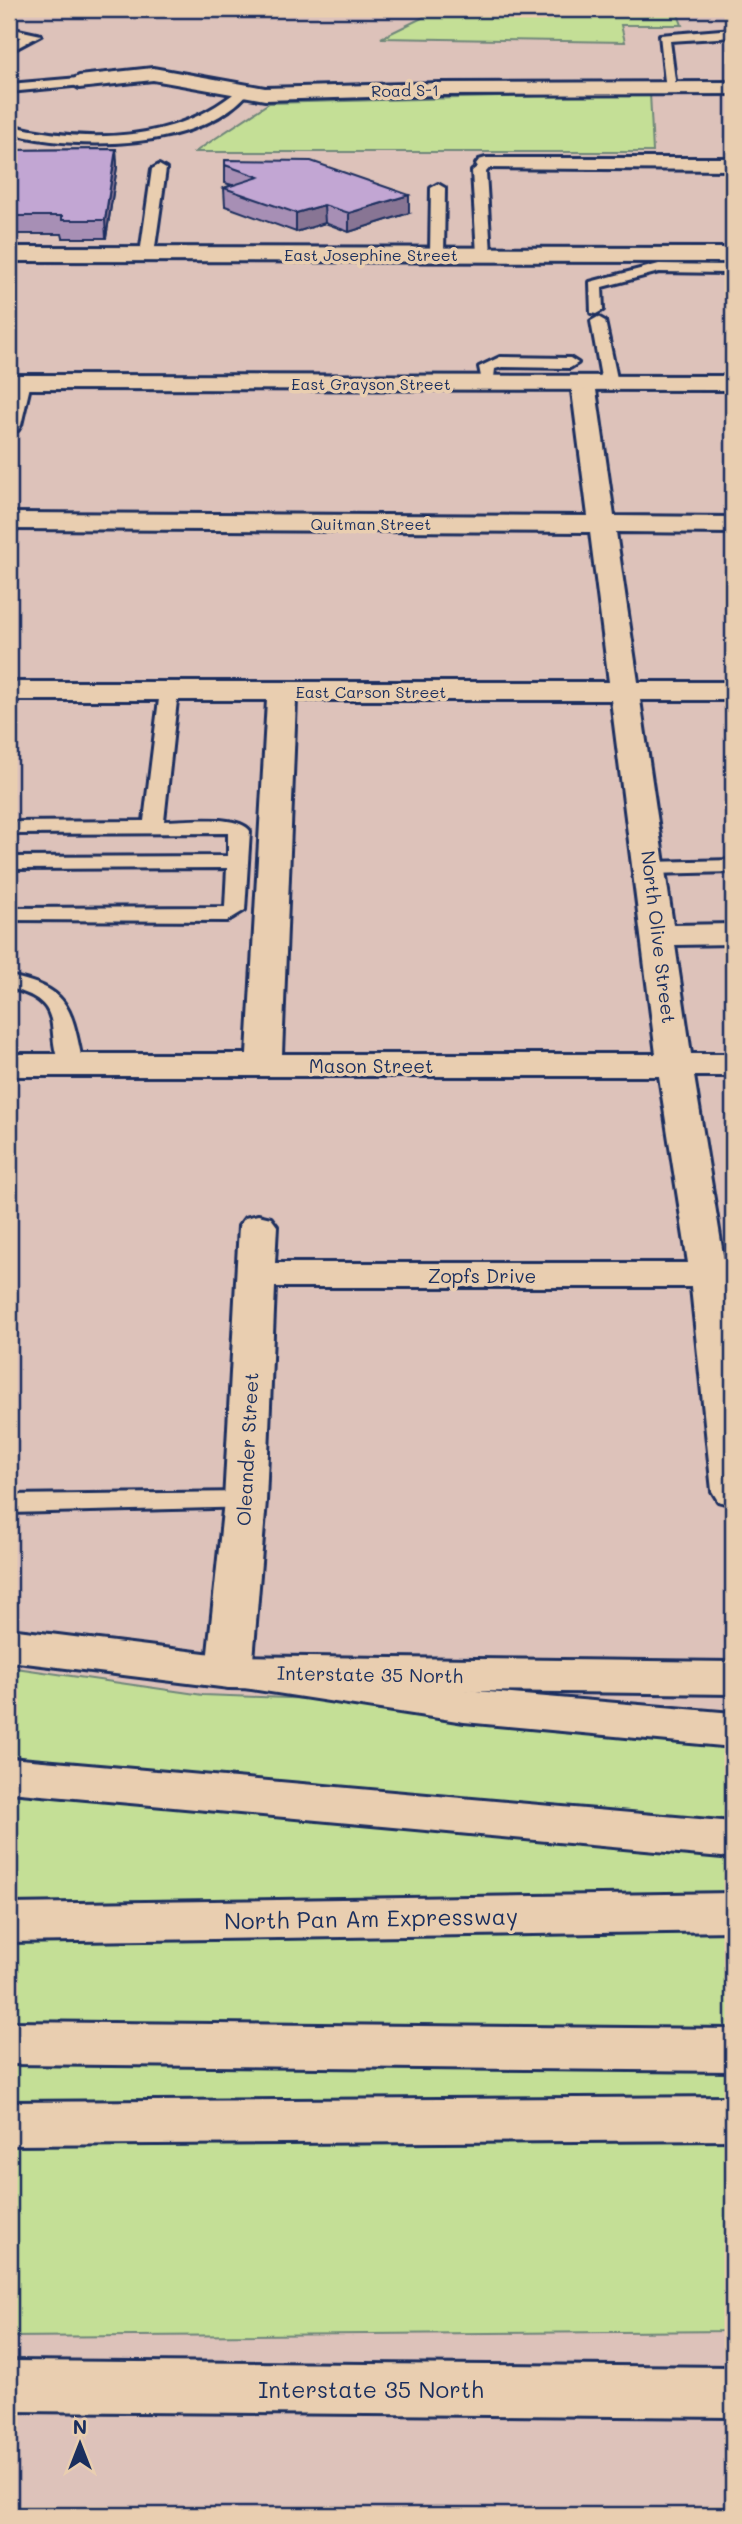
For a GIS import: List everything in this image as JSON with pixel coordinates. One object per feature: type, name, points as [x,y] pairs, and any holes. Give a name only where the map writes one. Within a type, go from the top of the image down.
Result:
[{"type":"main road","name":"Road S-1","points":[[79,82],[153,74],[265,94],[427,89],[733,88]]},
{"type":"main road","points":[[486,164],[733,164]]},
{"type":"main road","name":"East Josephine Street","points":[[9,254],[306,258],[484,254],[729,262]]},
{"type":"main road","name":"East Grayson Street","points":[[14,382],[488,383],[588,376],[733,383]]},
{"type":"main road","name":"North Olive Street","points":[[588,376],[604,525],[675,1065],[709,1275],[723,1313],[733,1491]]},
{"type":"main road","points":[[9,425],[14,382]]},
{"type":"main road","name":"Quitman Street","points":[[9,521],[733,525]]},
{"type":"main road","name":"East Carson Street","points":[[9,691],[733,691]]},
{"type":"main road","points":[[264,1065],[282,691]]},
{"type":"main road","points":[[660,935],[733,934]]},
{"type":"main road","name":"Mason Street","points":[[9,1065],[733,1065]]},
{"type":"main road","name":"Oleander Street","points":[[229,1672],[245,1502],[258,1226]]},
{"type":"main road","name":"Zopfs Drive","points":[[256,1275],[709,1275]]},
{"type":"main road","name":"Interstate 35 North","points":[[9,1645],[229,1672],[733,1678]]},
{"type":"main road","points":[[229,1672],[464,1706],[733,1730]]},
{"type":"main road","points":[[9,1775],[733,1840]]},
{"type":"main road","name":"North Pan Am Expressway","points":[[9,1923],[733,1912]]},
{"type":"main road","points":[[9,2043],[733,2050]]},
{"type":"main road","points":[[9,2124],[103,2121],[545,2121],[733,2118]]},
{"type":"main road","points":[[9,2151],[545,2121]]},
{"type":"main road","name":"Interstate 35 North","points":[[9,2386],[733,2392]]},
{"type":"lane","points":[[9,32],[35,34],[9,48]]},
{"type":"lane","points":[[670,88],[664,38],[733,33]]},
{"type":"lane","points":[[9,88],[79,82]]},
{"type":"lane","points":[[9,129],[52,137],[139,135],[180,128],[207,118],[243,92]]},
{"type":"lane","points":[[484,254],[479,172],[486,164]]},
{"type":"lane","points":[[147,254],[159,169]]},
{"type":"lane","points":[[437,254],[438,188]]},
{"type":"lane","points":[[588,376],[597,315],[595,285],[694,262]]},
{"type":"lane","points":[[153,828],[169,691]]},
{"type":"lane","points":[[9,828],[232,827],[240,831],[235,910],[227,915],[9,914]]},
{"type":"lane","points":[[9,863],[238,862]]},
{"type":"lane","points":[[650,868],[733,866]]},
{"type":"lane","points":[[9,982],[39,989],[50,995],[63,1025],[72,1065]]},
{"type":"lane","points":[[9,1504],[245,1502]]},
{"type":"green space","points":[[440,9],[676,9],[682,25],[621,25],[625,42],[381,38]]},
{"type":"green space","points":[[650,93],[653,152],[195,152],[269,103]]},
{"type":"green space","points":[[9,1667],[203,1695],[733,1714],[733,2331],[9,2337]]},
{"type":"building","points":[[116,149],[105,220],[62,220],[62,216],[9,216],[9,150]]},
{"type":"building","points":[[225,160],[311,161],[409,195],[349,213],[324,205],[296,213],[224,188],[259,177],[225,165]]},
{"type":"waterway","points":[[168,9],[288,9]]}]
